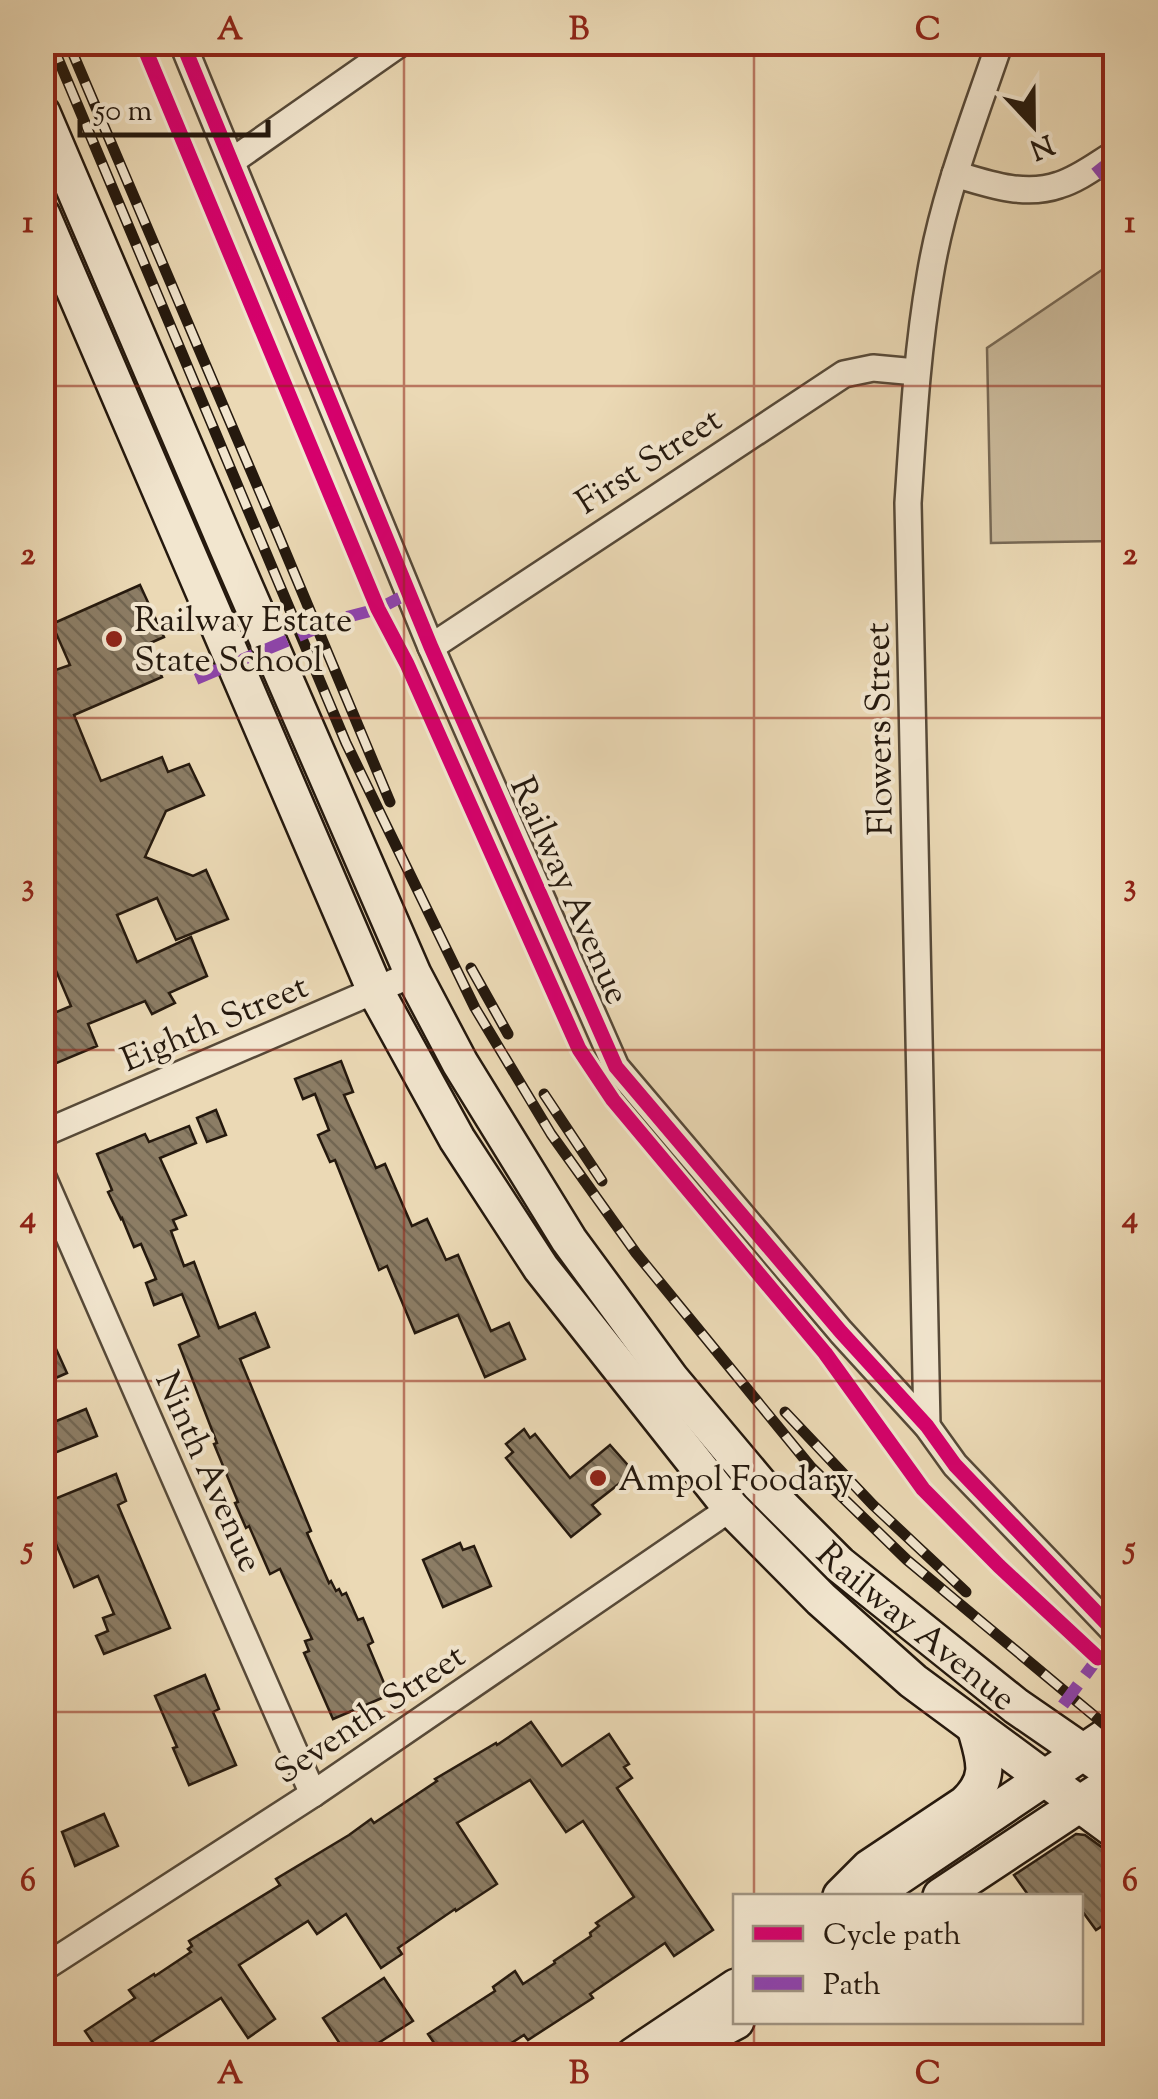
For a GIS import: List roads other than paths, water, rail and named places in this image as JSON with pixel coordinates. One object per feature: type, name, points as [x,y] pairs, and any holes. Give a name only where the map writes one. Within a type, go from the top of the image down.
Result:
[{"type":"main road","name":"Railway Avenue","points":[[42,113],[412,974],[460,1063],[569,1240],[671,1380],[760,1484],[853,1576],[1016,1706],[1116,1777]]},
{"type":"main road","name":"Railway Avenue","points":[[42,215],[375,990],[457,1139],[542,1268],[731,1508],[821,1600],[913,1681],[1116,1831]]},
{"type":"main road","points":[[843,1894],[869,1868],[976,1794],[982,1783],[984,1763],[974,1726]]},
{"type":"main road","points":[[873,1894],[1116,1730]]},
{"type":"main road","points":[[944,1894],[1116,1777]]},
{"type":"main road","points":[[633,2056],[733,1989]]},
{"type":"main road","points":[[670,2056],[733,2023]]},
{"type":"street","name":"Railway Avenue","points":[[182,42],[431,646],[616,1067],[926,1426],[954,1465],[1114,1631]]},
{"type":"street","points":[[232,161],[402,42]]},
{"type":"street","name":"Flowers Street","points":[[926,1426],[908,504],[916,372],[930,272],[955,174],[1000,42]]},
{"type":"street","points":[[955,174],[993,186],[1038,190],[1062,185],[1116,152]]},
{"type":"street","name":"First Street","points":[[431,646],[844,374],[873,368],[916,372]]},
{"type":"street","name":"Eighth Street","points":[[42,1134],[412,974]]},
{"type":"street","name":"Ninth Avenue","points":[[42,1176],[313,1794]]},
{"type":"street","name":"Seventh Street","points":[[42,1970],[313,1794],[731,1508]]},
{"type":"railway","points":[[51,42],[346,743],[475,1008],[551,1134],[636,1253],[811,1467],[907,1560],[1116,1734]]},
{"type":"railway","points":[[68,42],[390,802]]},
{"type":"railway","points":[[471,968],[508,1034]]},
{"type":"railway","points":[[544,1094],[602,1181]]},
{"type":"railway","points":[[785,1412],[873,1505],[966,1592]]},
{"type":"place","name":"Railway Estate State School","points":[[114,639]]},
{"type":"place","name":"Ampol Foodary","points":[[598,1478]]}]
